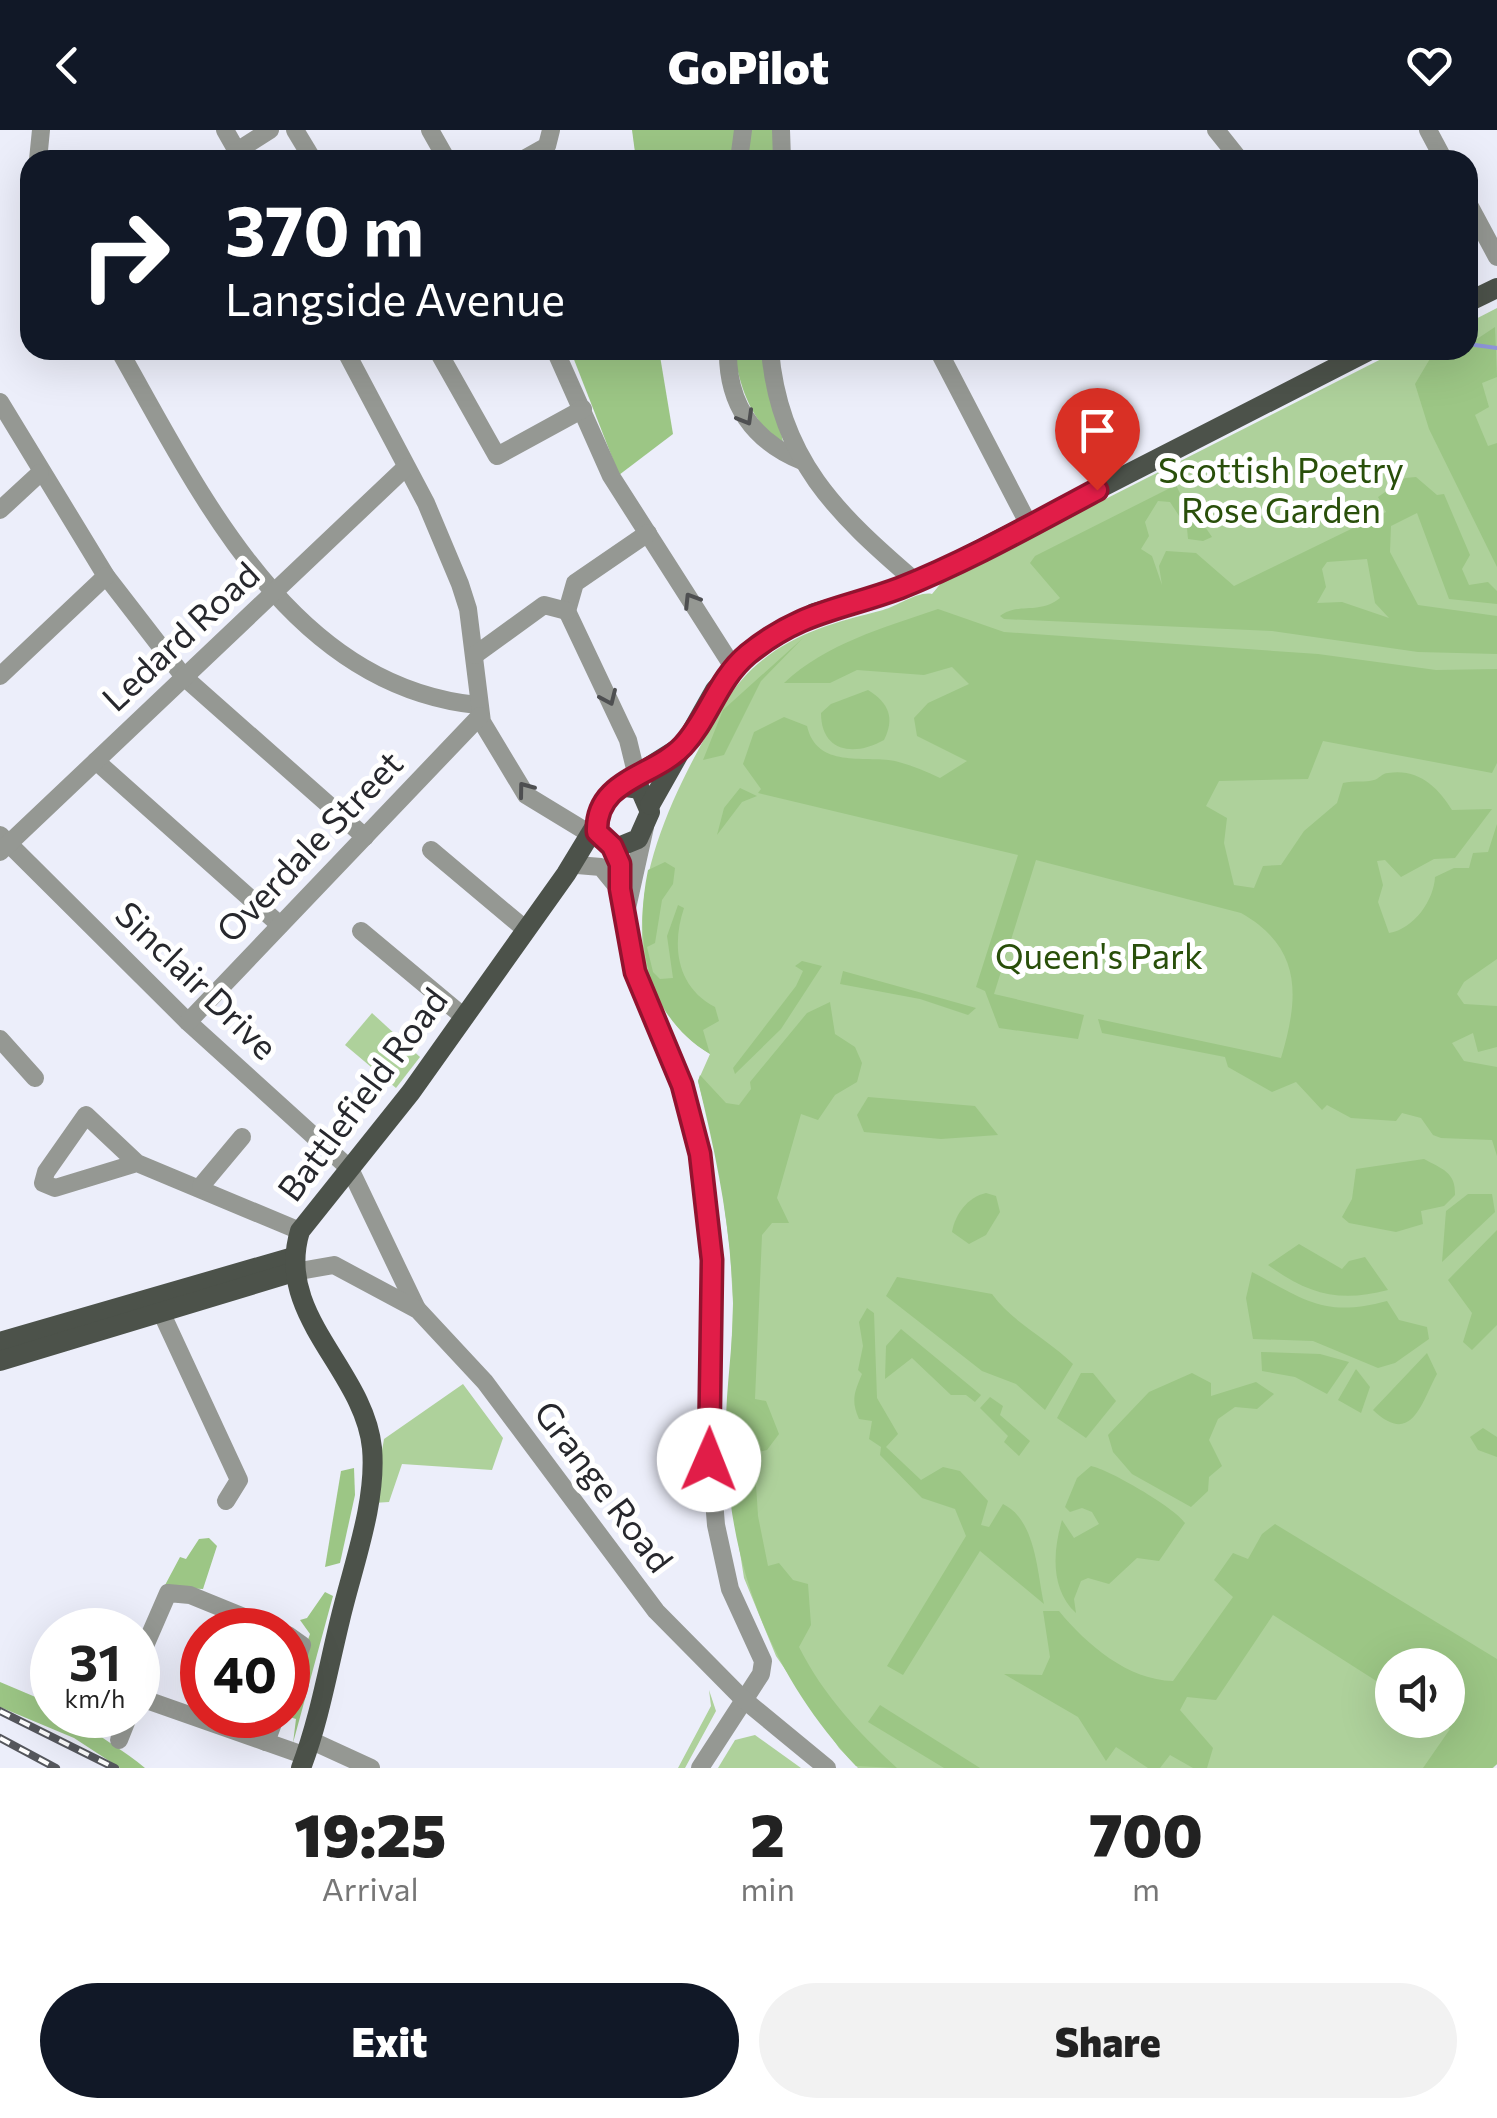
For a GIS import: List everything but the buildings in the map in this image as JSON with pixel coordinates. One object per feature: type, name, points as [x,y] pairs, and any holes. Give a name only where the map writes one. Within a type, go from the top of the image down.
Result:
[{"type":"main road","points":[[602,838],[606,798],[636,789],[684,745],[733,667],[772,637],[814,614],[915,581],[1351,360]]},
{"type":"main road","points":[[636,789],[661,761],[684,745]]},
{"type":"main road","points":[[636,789],[646,826]]},
{"type":"main road","name":"Battlefield Road","points":[[294,1264],[300,1230],[350,1169],[572,870],[602,838],[633,844],[646,826]]},
{"type":"main road","points":[[0,1342],[294,1264],[307,1314],[359,1405],[372,1446],[362,1523],[306,1755]]},
{"type":"main road","points":[[0,1361],[157,1303]]},
{"type":"street","points":[[247,150],[270,130]]},
{"type":"street","points":[[1478,223],[1497,258]]},
{"type":"street","points":[[125,360],[206,501],[273,595],[327,642],[369,668],[478,711]]},
{"type":"street","points":[[350,360],[440,534],[468,609],[479,628],[497,634]]},
{"type":"street","points":[[443,360],[497,456],[583,410]]},
{"type":"street","points":[[560,360],[611,476],[733,667]]},
{"type":"street","points":[[728,360],[747,423],[774,449],[802,461]]},
{"type":"street","points":[[772,360],[782,410],[802,461],[837,512],[915,581]]},
{"type":"street","points":[[943,360],[1029,525]]},
{"type":"street","points":[[0,402],[106,576],[184,678],[365,837]]},
{"type":"street","name":"Ledard Road","points":[[3,844],[406,468]]},
{"type":"street","points":[[0,510],[40,473]]},
{"type":"street","points":[[636,789],[628,740],[567,611],[575,583],[648,533]]},
{"type":"street","points":[[0,676],[106,576]]},
{"type":"street","points":[[475,655],[497,634],[544,605],[567,611]]},
{"type":"street","points":[[468,609],[478,711],[526,794],[568,822],[602,838],[621,872],[620,889],[635,972],[690,1110],[708,1202],[713,1302],[709,1460],[716,1524],[730,1589],[763,1667],[700,1768]]},
{"type":"street","name":"Overdale Street","points":[[188,1022],[365,837],[478,711]]},
{"type":"street","points":[[628,740],[661,761]]},
{"type":"street","points":[[96,761],[280,926]]},
{"type":"street","points":[[568,822],[572,870],[600,867],[620,889]]},
{"type":"street","points":[[625,914],[646,826]]},
{"type":"street","name":"Sinclair Drive","points":[[3,844],[188,1022],[350,1169]]},
{"type":"street","points":[[432,850],[525,929]]},
{"type":"street","points":[[361,931],[464,1017]]},
{"type":"street","points":[[0,1039],[35,1078]]},
{"type":"street","points":[[137,1163],[55,1188],[43,1183],[42,1178],[86,1115],[137,1163],[201,1186],[300,1230]]},
{"type":"street","points":[[201,1186],[242,1136]]},
{"type":"street","name":"Grange Road","points":[[350,1169],[418,1310],[484,1382],[620,1569],[742,1698],[826,1768]]},
{"type":"street","name":"Grange Road","points":[[294,1264],[334,1264],[418,1310]]},
{"type":"street","points":[[157,1303],[239,1480],[226,1501]]},
{"type":"street","points":[[160,1611],[168,1593],[190,1595],[222,1608]]},
{"type":"street","points":[[160,1705],[306,1755],[371,1768]]},
{"type":"street","points":[[266,1742],[267,1738]]},
{"type":"green space","points":[[632,130],[736,130],[733,150],[635,150]]},
{"type":"green space","points":[[747,130],[776,130],[777,150],[745,150]]},
{"type":"green space","name":"Queen's Park","points":[[1497,308],[1497,1764],[1493,1768],[858,1768],[839,1748],[776,1656],[744,1578],[727,1471],[733,1303],[730,1250],[718,1157],[698,1081],[710,1054],[676,1025],[654,991],[644,954],[642,914],[660,834],[676,795],[713,723],[752,669],[797,638],[932,594],[942,582],[1379,360],[1478,360],[1478,318]]},
{"type":"green space","points":[[1495,327],[1497,377],[1482,383],[1489,407],[1475,415],[1488,446],[1497,443],[1497,567],[1429,429],[1415,384],[1429,360],[1478,360],[1478,338]]},
{"type":"green space","points":[[574,360],[661,360],[673,434],[619,475]]},
{"type":"green space","points":[[735,360],[767,360],[784,447],[755,415]]},
{"type":"green space","points":[[1416,477],[1437,495],[1444,494],[1470,555],[1462,569],[1469,585],[1488,582],[1497,591],[1497,604],[1449,599],[1417,513],[1391,526],[1390,552],[1418,605],[1497,616],[1497,654],[1418,652],[1272,631],[1000,616],[1045,606],[1060,598],[1030,563],[1035,556],[1176,485],[1187,508],[1193,509],[1212,537],[1203,541],[1188,539],[1187,528],[1170,502],[1158,501],[1145,522],[1149,536],[1141,549],[1152,556],[1162,585],[1159,566],[1166,551],[1196,553],[1234,586],[1386,512],[1378,497],[1405,478]],"holes":[[[1367,559],[1375,603],[1389,618],[1342,602],[1317,603],[1326,587],[1322,569],[1327,562]]]},
{"type":"green space","points":[[938,609],[1004,632],[1318,654],[1436,670],[1497,669],[1497,763],[1492,773],[1323,741],[1308,779],[1219,781],[1206,806],[1227,818],[1224,843],[1234,885],[1254,888],[1263,866],[1281,865],[1304,831],[1337,803],[1343,783],[1371,781],[1386,773],[1409,773],[1434,787],[1452,810],[1492,809],[1455,858],[1434,859],[1401,877],[1385,860],[1377,861],[1383,885],[1378,902],[1389,933],[1407,926],[1421,912],[1435,877],[1454,868],[1469,868],[1473,853],[1488,852],[1497,824],[1497,959],[1464,982],[1457,994],[1464,1004],[1497,1006],[1497,1047],[1478,1052],[1473,1033],[1452,1043],[1464,1061],[1497,1067],[1497,1156],[1492,1140],[1441,1138],[1433,1135],[1421,1118],[1402,1113],[1396,1121],[1351,1118],[1327,1105],[1322,1110],[1296,1082],[1272,1092],[1228,1067],[1225,1057],[1102,1033],[1098,1019],[1281,1058],[1291,1015],[1291,976],[1276,942],[1241,913],[1036,860],[994,994],[1084,1015],[1078,1039],[999,1028],[985,991],[976,987],[1018,855],[758,793],[761,789],[743,764],[754,732],[784,717],[807,726],[820,749],[843,757],[895,761],[940,778],[967,761],[917,736],[914,718],[928,703],[969,684],[952,667],[924,675],[857,670],[830,683],[784,683],[837,647]]},
{"type":"green space","points":[[803,638],[761,681],[724,755],[703,760],[723,710]]},
{"type":"green space","points":[[868,690],[888,712],[884,740],[862,748],[841,748],[827,736],[821,713],[831,704]]},
{"type":"green space","points":[[740,788],[757,796],[742,802],[717,835],[724,808]]},
{"type":"green space","points":[[665,862],[675,868],[673,884],[662,900],[655,943],[647,947],[653,972],[660,979],[673,978],[667,936],[678,905],[684,908],[678,949],[684,976],[715,1007],[719,1021],[703,1030],[710,1054],[671,1019],[649,973],[644,948],[644,896],[648,870]]},
{"type":"green space","points":[[802,961],[822,966],[781,1029],[735,1074],[733,1068],[796,986],[803,971],[795,966]]},
{"type":"green space","points":[[843,971],[976,1008],[968,1015],[920,999],[840,984]]},
{"type":"green space","points":[[830,1002],[835,1034],[855,1047],[862,1063],[857,1082],[835,1095],[818,1120],[801,1114],[777,1198],[789,1223],[772,1223],[762,1235],[755,1399],[766,1401],[779,1434],[767,1450],[754,1453],[758,1516],[768,1566],[779,1563],[793,1580],[808,1584],[811,1625],[799,1647],[842,1712],[897,1768],[856,1766],[825,1730],[775,1651],[743,1566],[728,1474],[727,1395],[733,1314],[729,1242],[698,1081],[700,1075],[726,1103],[739,1105],[751,1089],[750,1082],[807,1013]]},
{"type":"green space","points":[[372,1013],[420,1057],[396,1088],[345,1045]]},
{"type":"green space","points":[[868,1097],[975,1106],[998,1135],[941,1139],[864,1132],[857,1115]]},
{"type":"green space","points":[[1424,1159],[1450,1176],[1455,1195],[1444,1206],[1421,1211],[1423,1224],[1396,1232],[1349,1223],[1342,1217],[1352,1199],[1356,1169]]},
{"type":"green space","points":[[986,1193],[996,1196],[1000,1212],[986,1235],[969,1244],[952,1232],[954,1225],[968,1202]]},
{"type":"green space","points":[[1468,1194],[1492,1194],[1495,1212],[1442,1262],[1446,1211]]},
{"type":"green space","points":[[1497,1230],[1497,1325],[1472,1350],[1463,1342],[1472,1313],[1448,1280]]},
{"type":"green space","points":[[1299,1244],[1342,1269],[1349,1261],[1365,1257],[1388,1290],[1354,1296],[1325,1293],[1297,1283],[1268,1265]]},
{"type":"green space","points":[[1252,1272],[1302,1298],[1331,1307],[1387,1301],[1399,1320],[1427,1327],[1429,1339],[1395,1363],[1378,1368],[1313,1341],[1253,1339],[1246,1298]]},
{"type":"green space","points":[[897,1277],[992,1294],[1010,1314],[1063,1355],[1073,1364],[1045,1410],[1016,1384],[982,1371],[886,1296]]},
{"type":"green space","points":[[867,1308],[874,1313],[877,1398],[898,1434],[886,1447],[921,1480],[943,1467],[960,1471],[988,1501],[981,1525],[989,1527],[1003,1504],[1014,1512],[1029,1534],[1044,1604],[980,1551],[903,1675],[887,1666],[966,1536],[955,1509],[922,1498],[880,1455],[881,1447],[869,1439],[872,1421],[859,1419],[854,1402],[862,1374],[858,1370],[863,1346],[859,1322]]},
{"type":"green space","points":[[901,1329],[981,1395],[975,1402],[966,1395],[951,1395],[912,1358],[885,1379],[886,1346]]},
{"type":"green space","points":[[1261,1352],[1320,1354],[1349,1362],[1327,1394],[1295,1377],[1262,1371]]},
{"type":"green space","points":[[1427,1353],[1437,1374],[1420,1408],[1406,1423],[1386,1420],[1373,1410]]},
{"type":"green space","points":[[1356,1369],[1370,1387],[1361,1413],[1338,1400]]},
{"type":"green space","points":[[1081,1373],[1093,1373],[1116,1401],[1086,1438],[1057,1418]]},
{"type":"green space","points":[[1192,1373],[1211,1383],[1211,1396],[1256,1382],[1274,1394],[1257,1409],[1235,1407],[1218,1419],[1209,1440],[1222,1466],[1209,1477],[1208,1491],[1191,1507],[1132,1474],[1113,1452],[1108,1435],[1149,1392]]},
{"type":"green space","points":[[463,1384],[503,1438],[492,1470],[402,1464],[389,1502],[373,1503],[384,1439]]},
{"type":"green space","points":[[990,1397],[1003,1406],[1000,1415],[1030,1441],[1019,1456],[1004,1442],[1008,1436],[980,1408]]},
{"type":"green space","points":[[1483,1428],[1497,1437],[1497,1457],[1478,1450],[1470,1437]]},
{"type":"green space","points":[[1091,1466],[1140,1490],[1185,1523],[1159,1561],[1137,1558],[1109,1584],[1088,1578],[1081,1581],[1074,1599],[1076,1613],[1058,1581],[1057,1544],[1062,1520],[1074,1538],[1099,1524],[1092,1512],[1082,1508],[1070,1512],[1065,1507],[1077,1478]]},
{"type":"green space","points":[[354,1468],[355,1495],[340,1563],[325,1567],[341,1471]]},
{"type":"green space","points":[[1275,1524],[1497,1659],[1497,1764],[1492,1768],[1423,1768],[1444,1738],[1465,1738],[1465,1648],[1375,1648],[1375,1680],[1273,1615],[1216,1700],[1187,1697],[1180,1710],[1213,1748],[1207,1768],[1193,1768],[1170,1755],[1160,1768],[1148,1768],[1116,1747],[1106,1761],[1078,1717],[1004,1674],[1042,1675],[1050,1657],[1043,1611],[1059,1611],[1110,1658],[1140,1674],[1173,1681],[1233,1597],[1214,1580],[1233,1553],[1248,1559],[1262,1534]]},
{"type":"green space","points":[[209,1538],[217,1546],[203,1589],[164,1587],[180,1557],[186,1559],[199,1539]]},
{"type":"green space","points":[[325,1592],[333,1596],[310,1681],[310,1634],[310,1614]]},
{"type":"green space","points":[[0,1682],[30,1695],[30,1720],[0,1707]]},
{"type":"green space","points":[[709,1690],[716,1711],[685,1768],[678,1768],[711,1706]]},
{"type":"green space","points":[[880,1705],[980,1768],[944,1768],[868,1722]]},
{"type":"green space","points":[[755,1735],[801,1768],[718,1768],[735,1740]]},
{"type":"green space","points":[[74,1738],[104,1738],[145,1768],[120,1768]]},
{"type":"waterway","points":[[1478,345],[1497,348]]},
{"type":"railway","points":[[0,1711],[115,1768]]},
{"type":"railway","points":[[0,1738],[56,1768]]},
{"type":"route","points":[[709,1460],[712,1260],[708,1202],[690,1110],[635,972],[620,889],[620,864],[612,846],[597,832],[602,806],[615,788],[684,745],[715,690],[733,667],[772,637],[829,607],[890,591],[938,571],[1097,490]]},
{"type":"park label","name":"Scottish Poetry Rose Garden","points":[[1281,491]]}]
